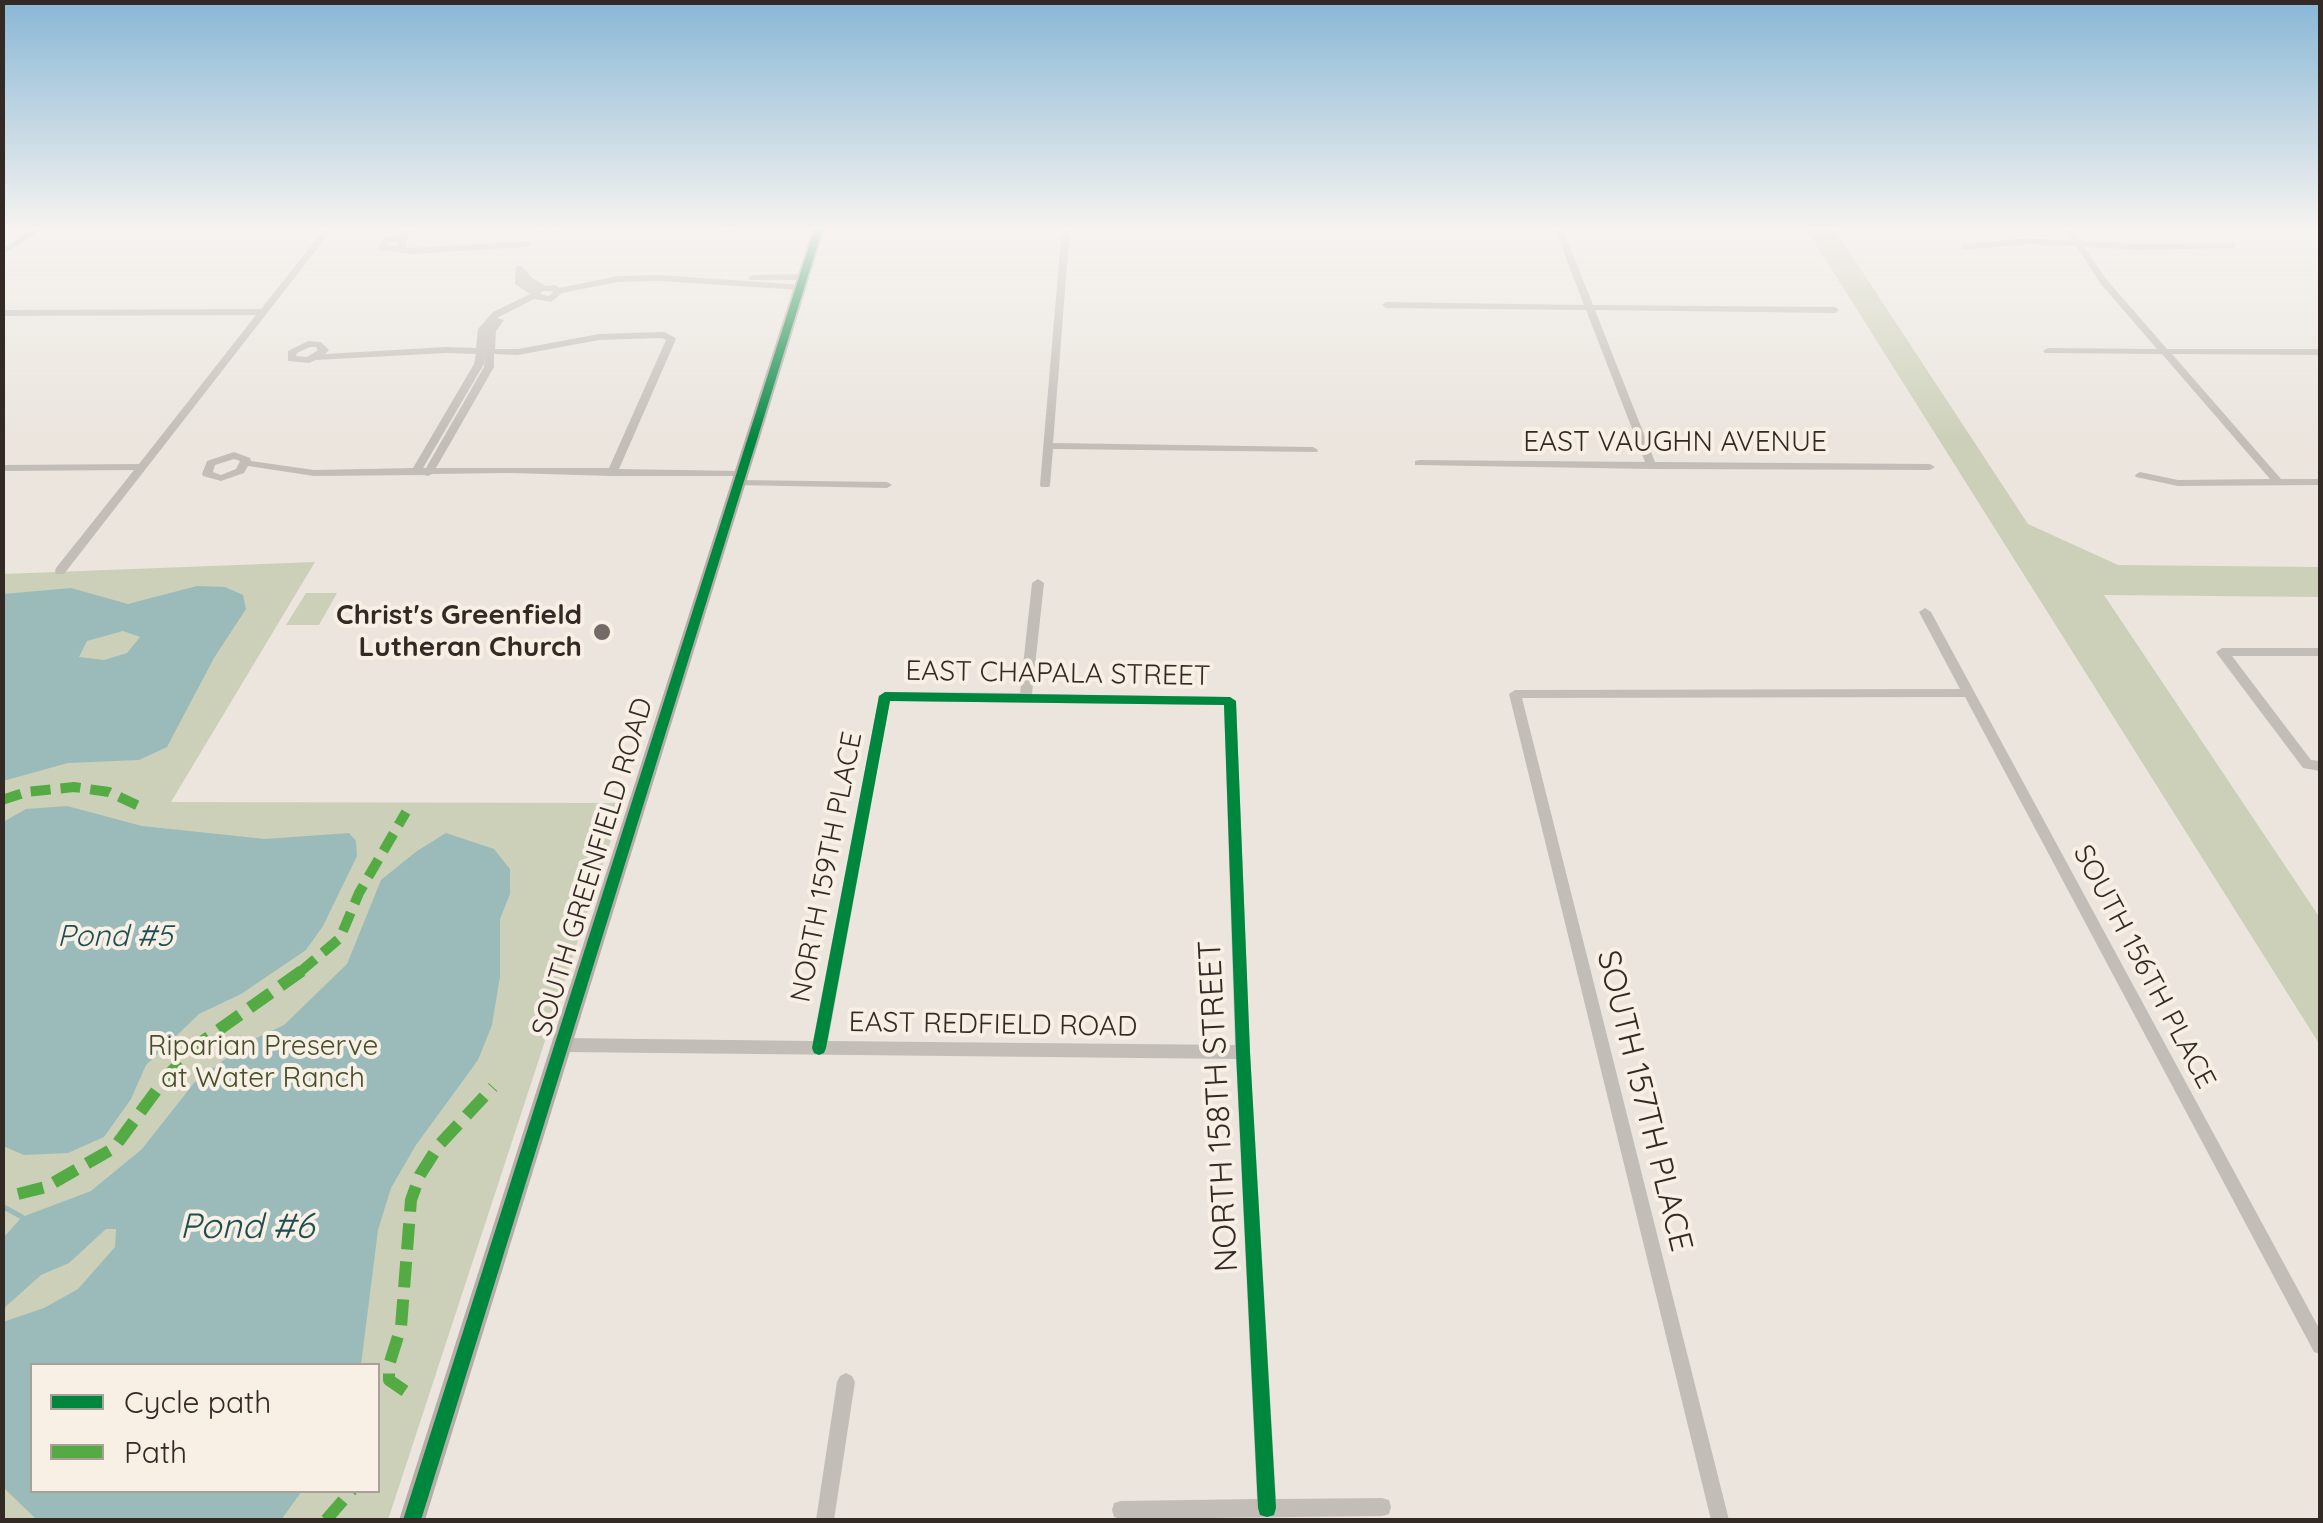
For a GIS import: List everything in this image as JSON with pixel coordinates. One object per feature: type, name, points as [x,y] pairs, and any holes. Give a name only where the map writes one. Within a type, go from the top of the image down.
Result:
[{"type":"main road","name":"SOUTH GREENFIELD ROAD","points":[[412,1520],[797,298]]},
{"type":"street","points":[[60,570],[276,298]]},
{"type":"street","points":[[414,473],[488,367],[484,352],[491,331],[531,298]]},
{"type":"street","points":[[1045,485],[1060,298]]},
{"type":"street","points":[[1586,298],[1652,466]]},
{"type":"street","points":[[2118,298],[2279,482]]},
{"type":"street","points":[[1386,305],[1835,310]]},
{"type":"street","points":[[2,312],[265,312]]},
{"type":"street","points":[[317,357],[484,352],[600,337],[664,335],[670,339],[612,474]]},
{"type":"street","points":[[2048,351],[2320,352]]},
{"type":"street","points":[[428,472],[454,417]]},
{"type":"street","points":[[1049,446],[1313,450]]},
{"type":"street","points":[[246,463],[314,473],[612,474],[887,485]]},
{"type":"street","name":"EAST VAUGHN AVENUE","points":[[1420,463],[1930,467]]},
{"type":"street","points":[[2,468],[141,467]]},
{"type":"street","points":[[2140,475],[2178,483],[2320,482]]},
{"type":"street","points":[[1025,699],[1038,583]]},
{"type":"street","name":"SOUTH 156TH PLACE","points":[[1925,612],[2320,1346]]},
{"type":"street","points":[[2314,766],[2222,652],[2320,652]]},
{"type":"street","name":"SOUTH 157TH PLACE","points":[[1720,1520],[1516,694],[1967,693]]},
{"type":"street","name":"EAST CHAPALA STREET","points":[[885,696],[1230,701]]},
{"type":"street","name":"NORTH 159TH PLACE","points":[[819,1048],[885,696]]},
{"type":"street","name":"NORTH 158TH STREET","points":[[1230,701],[1242,1052],[1267,1508]]},
{"type":"street","name":"EAST REDFIELD ROAD","points":[[564,1045],[1242,1052]]},
{"type":"street","points":[[825,1520],[846,1382]]},
{"type":"street","points":[[1121,1510],[1382,1507]]},
{"type":"green space","points":[[1850,298],[1880,298],[2028,524],[2118,565],[2320,567],[2320,597],[2104,595],[2320,918],[2320,1045]]},
{"type":"green space","name":"Riparian Preserve at Water Ranch","points":[[315,562],[171,802],[623,803],[388,1520],[3,1520],[3,574]]},
{"type":"green space","points":[[306,593],[337,593],[319,625],[286,625]]},
{"type":"water","points":[[197,586],[225,587],[243,595],[246,609],[214,658],[167,747],[139,760],[68,763],[3,781],[3,594],[71,588],[128,604]],"holes":[[[123,631],[140,637],[127,653],[104,660],[79,657],[87,641]]]},
{"type":"water","name":"Pond #5","points":[[67,806],[142,826],[265,839],[349,833],[356,841],[357,856],[323,926],[306,950],[241,994],[199,1014],[146,1065],[131,1099],[104,1137],[68,1153],[24,1155],[3,1146],[3,822],[26,809]]},
{"type":"water","name":"Pond #6","points":[[446,833],[494,849],[510,869],[510,894],[500,919],[500,977],[492,1025],[478,1060],[416,1145],[391,1188],[378,1230],[361,1363],[30,1363],[30,1493],[301,1493],[281,1520],[37,1520],[3,1487],[3,1322],[44,1308],[78,1289],[115,1247],[116,1229],[106,1229],[69,1263],[41,1275],[3,1309],[3,1238],[22,1217],[91,1191],[142,1149],[194,1083],[246,1043],[284,1025],[347,964],[381,880]]},
{"type":"waterway","points":[[2,1206],[22,1217]]},
{"type":"marked path","points":[[2,800],[26,792],[74,787],[109,792],[141,807]]},
{"type":"marked path","points":[[18,1194],[46,1187],[114,1148],[167,1076],[203,1041],[324,955],[340,938],[359,893],[406,812]]},
{"type":"marked path","points":[[405,1391],[389,1380],[389,1365],[401,1327],[411,1200],[420,1175],[439,1145],[493,1087]]},
{"type":"marked path","points":[[326,1520],[349,1493]]},
{"type":"cycle path","points":[[412,1520],[797,298]]},
{"type":"cycle path","points":[[819,1048],[885,696],[1230,701],[1243,1052],[1267,1508]]},
{"type":"place","name":"Christ's Greenfield Lutheran Church","points":[[602,632]]}]
